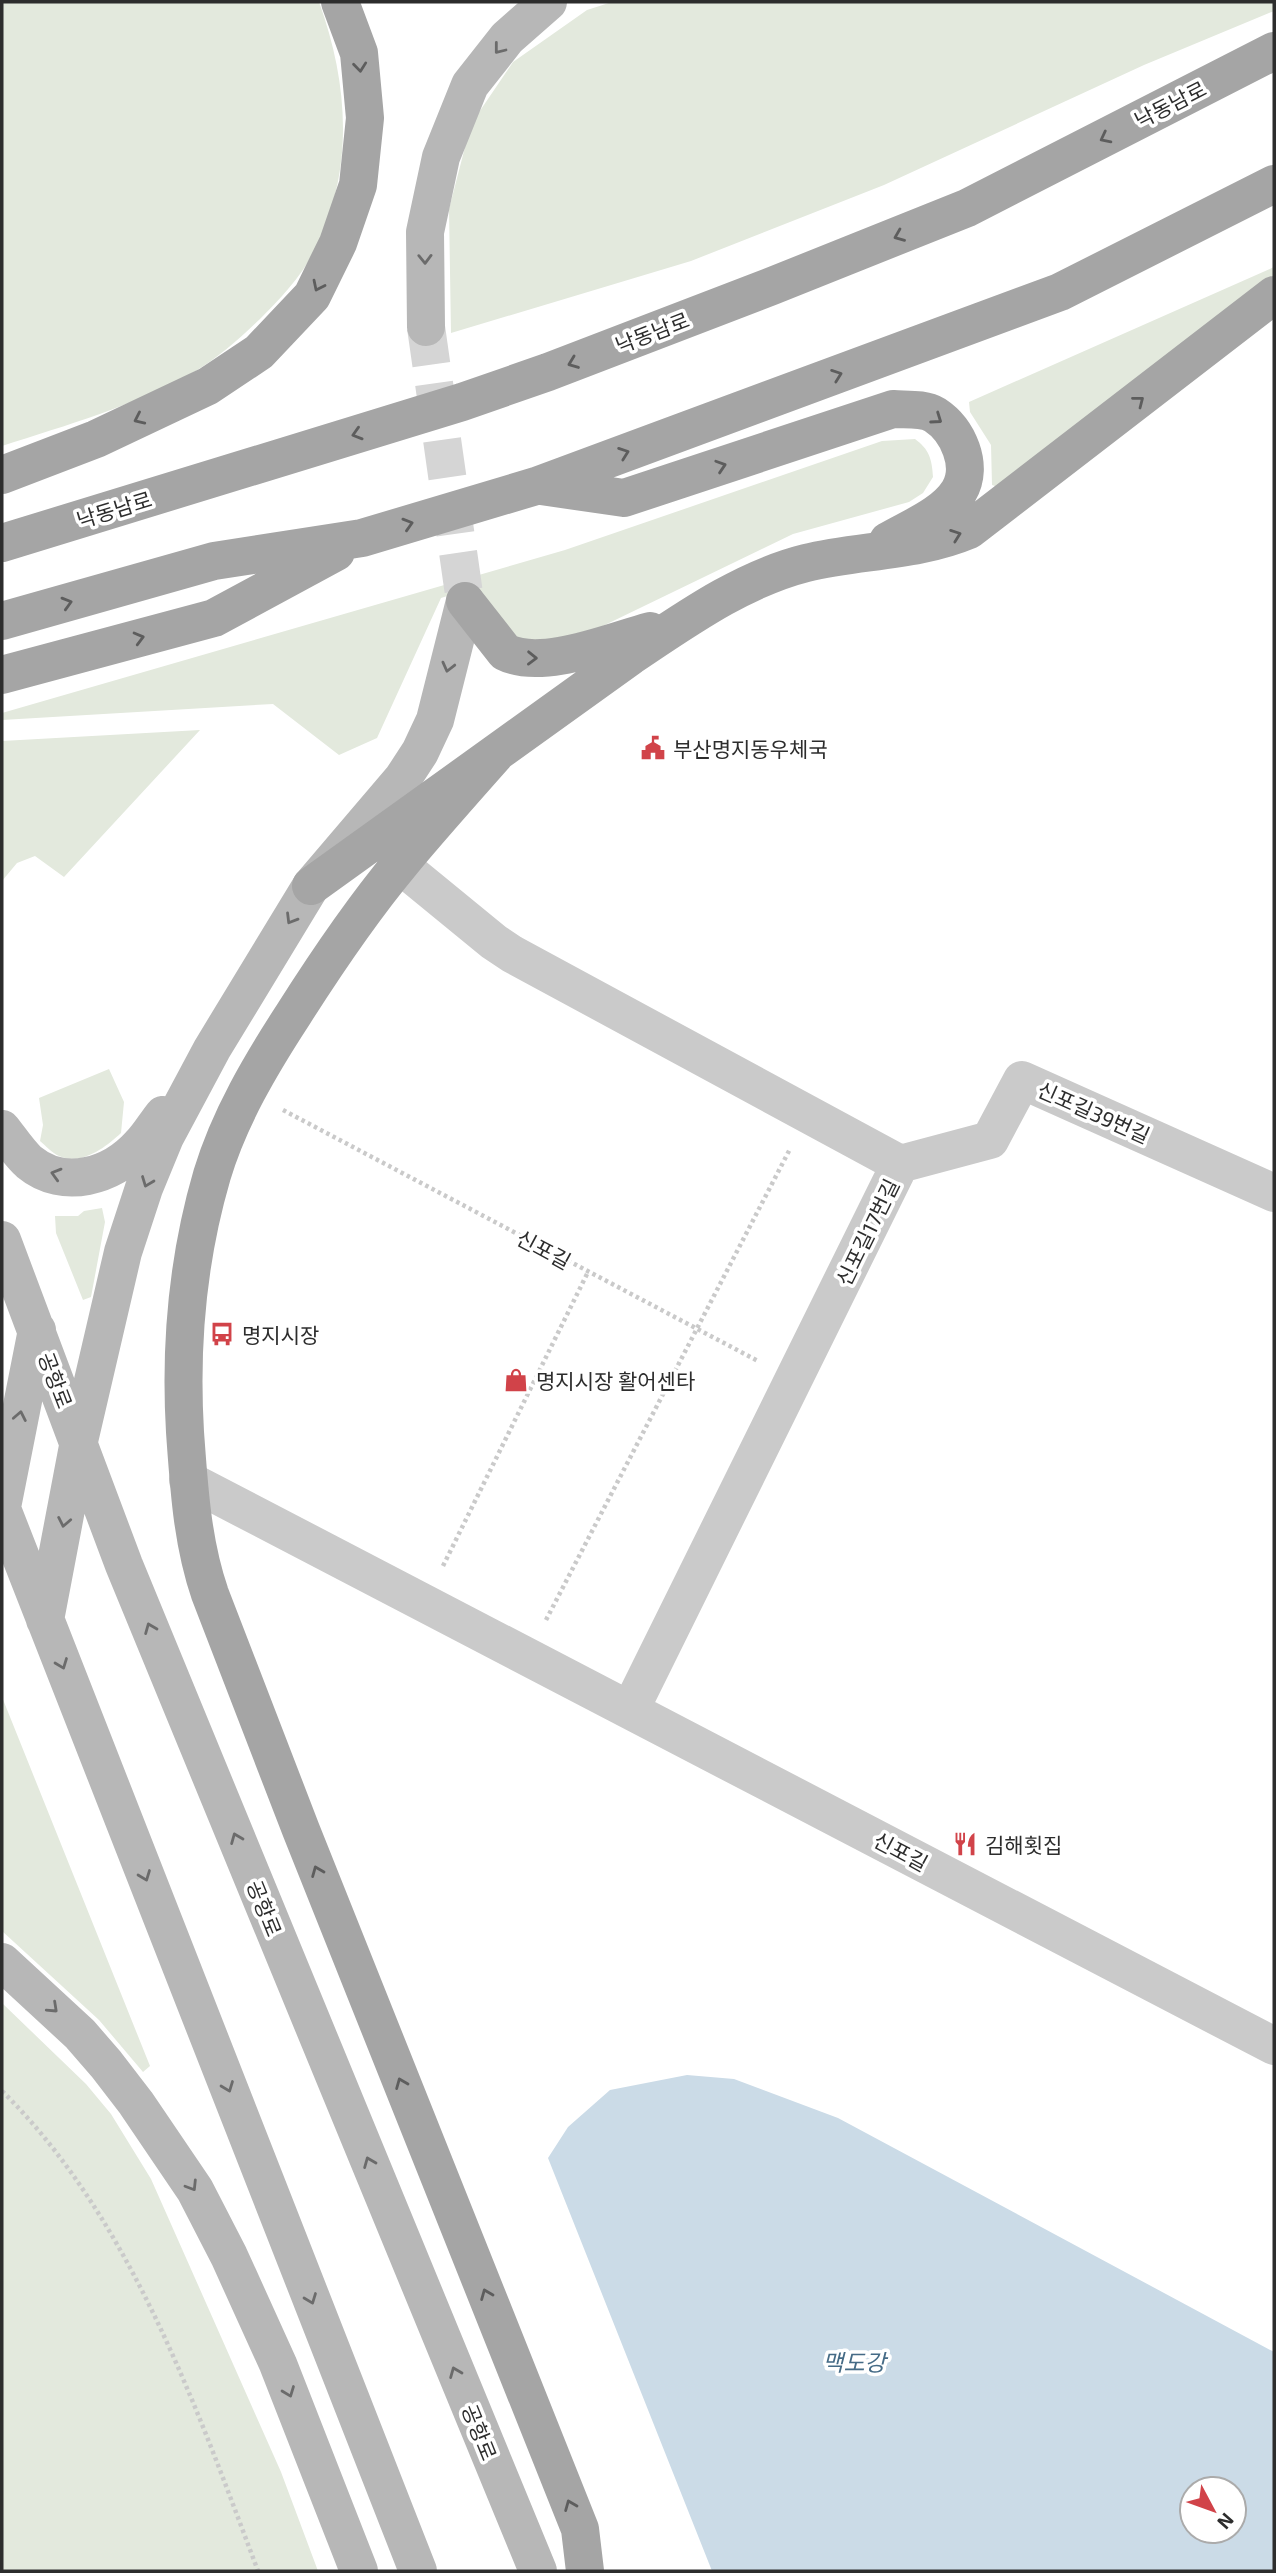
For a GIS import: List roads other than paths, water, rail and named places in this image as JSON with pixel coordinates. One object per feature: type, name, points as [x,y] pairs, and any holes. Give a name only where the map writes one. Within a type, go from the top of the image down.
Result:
[{"type":"main road","points":[[2,475],[96,439],[208,386],[259,352],[312,296],[338,243],[358,185],[364,131],[359,53],[340,2]]},
{"type":"main road","points":[[426,327],[425,232],[441,157],[470,85],[507,38],[548,2]]},
{"type":"main road","name":"낙동남로","points":[[2,543],[462,402],[772,286],[967,208],[1274,51]]},
{"type":"main road","points":[[2,621],[214,561],[362,538],[536,486],[1060,292],[1274,184]]},
{"type":"main road","points":[[311,886],[681,623],[770,575],[807,563],[936,542],[969,530],[1274,295]]},
{"type":"main road","points":[[536,486],[624,498],[893,409],[933,414],[957,439],[964,461],[963,482],[958,493],[940,511],[865,554]]},
{"type":"main road","points":[[2,675],[214,618],[362,538]]},
{"type":"main road","points":[[45,1620],[79,1441],[123,1252],[144,1188],[165,1137],[212,1049],[311,886],[403,778],[420,752],[435,720],[465,601],[505,652],[514,657],[528,659],[569,653],[681,623]]},
{"type":"main road","points":[[495,755],[400,865],[325,965],[264,1059],[248,1091],[213,1174],[191,1272],[185,1338],[184,1405],[188,1480],[200,1567],[209,1594],[300,1830],[580,2529],[585,2571]]},
{"type":"main road","points":[[2,1129],[29,1161],[42,1170],[57,1176],[92,1177],[117,1165],[139,1146],[212,1049]]},
{"type":"main road","name":"공항로","points":[[2,1240],[129,1578],[538,2571]]},
{"type":"main road","points":[[37,1330],[2,1508],[418,2571]]},
{"type":"main road","points":[[2,1962],[80,2034],[106,2064],[195,2190],[229,2256],[278,2364],[359,2571]]},
{"type":"street","name":"신포길17번길","points":[[400,865],[512,954],[900,1164],[631,1710]]},
{"type":"street","name":"신포길39번길","points":[[900,1164],[990,1140],[1022,1080],[1274,1193]]},
{"type":"street","name":"신포길","points":[[188,1480],[1273,2042]]},
{"type":"water","name":"맥도강","points":[[687,2075],[734,2079],[838,2118],[1274,2352],[1274,2571],[712,2571],[548,2158],[568,2127],[610,2090]]},
{"type":"tunnel","points":[[426,327],[465,601]]},
{"type":"place","name":"부산명지동우체국","points":[[653,748]]},
{"type":"place","name":"명지시장","points":[[222,1334]]},
{"type":"place","name":"명지시장 활어센타","points":[[516,1380]]},
{"type":"place","name":"김해횟집","points":[[965,1844]]}]
